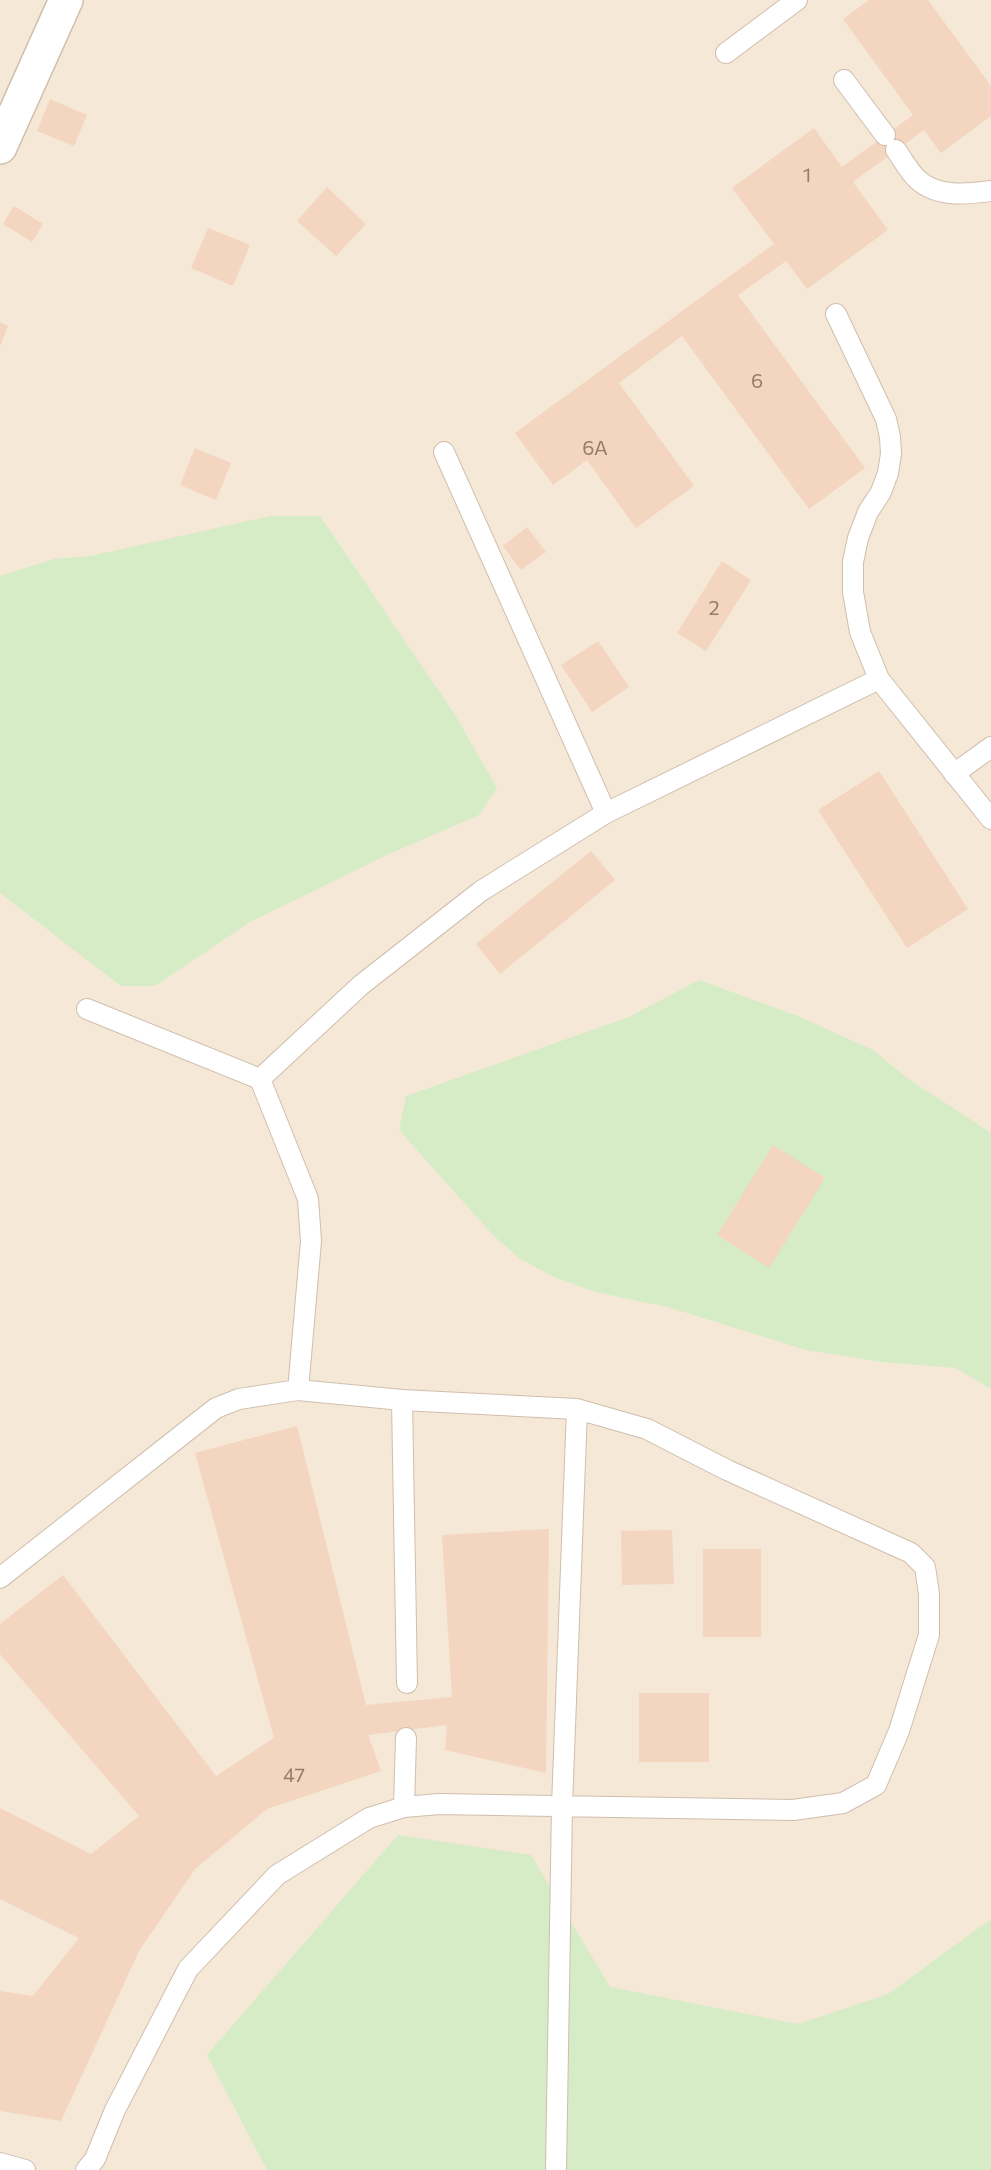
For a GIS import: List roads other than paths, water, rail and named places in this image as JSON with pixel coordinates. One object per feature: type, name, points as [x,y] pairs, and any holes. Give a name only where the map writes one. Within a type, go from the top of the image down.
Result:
[{"type":"street","points":[[0,147],[66,0]]},
{"type":"lane","points":[[726,54],[797,0]]},
{"type":"lane","points":[[844,80],[918,180],[944,193],[991,191]]},
{"type":"lane","points":[[836,314],[886,419],[890,437],[891,454],[888,473],[881,492],[868,512],[858,538],[853,562],[853,592],[860,632],[879,679],[991,819]]},
{"type":"lane","points":[[444,452],[606,813]]},
{"type":"lane","points":[[260,1079],[362,985],[481,891],[606,813],[879,679]]},
{"type":"lane","points":[[954,774],[991,747]]},
{"type":"lane","points":[[87,1009],[260,1079],[308,1199],[311,1241],[298,1390]]},
{"type":"lane","points":[[0,1578],[216,1408],[239,1399],[298,1390],[402,1400],[577,1409],[647,1429],[727,1470],[910,1553],[925,1567],[929,1594],[929,1635],[899,1731],[876,1785],[843,1803],[793,1810],[439,1804],[404,1807],[369,1818],[277,1875],[188,1969],[115,2110],[95,2159],[86,2170]]},
{"type":"lane","points":[[402,1400],[407,1683]]},
{"type":"lane","points":[[556,2170],[562,1806],[577,1409]]},
{"type":"lane","points":[[404,1807],[406,1738]]},
{"type":"lane","points":[[0,2163],[25,2170]]}]
